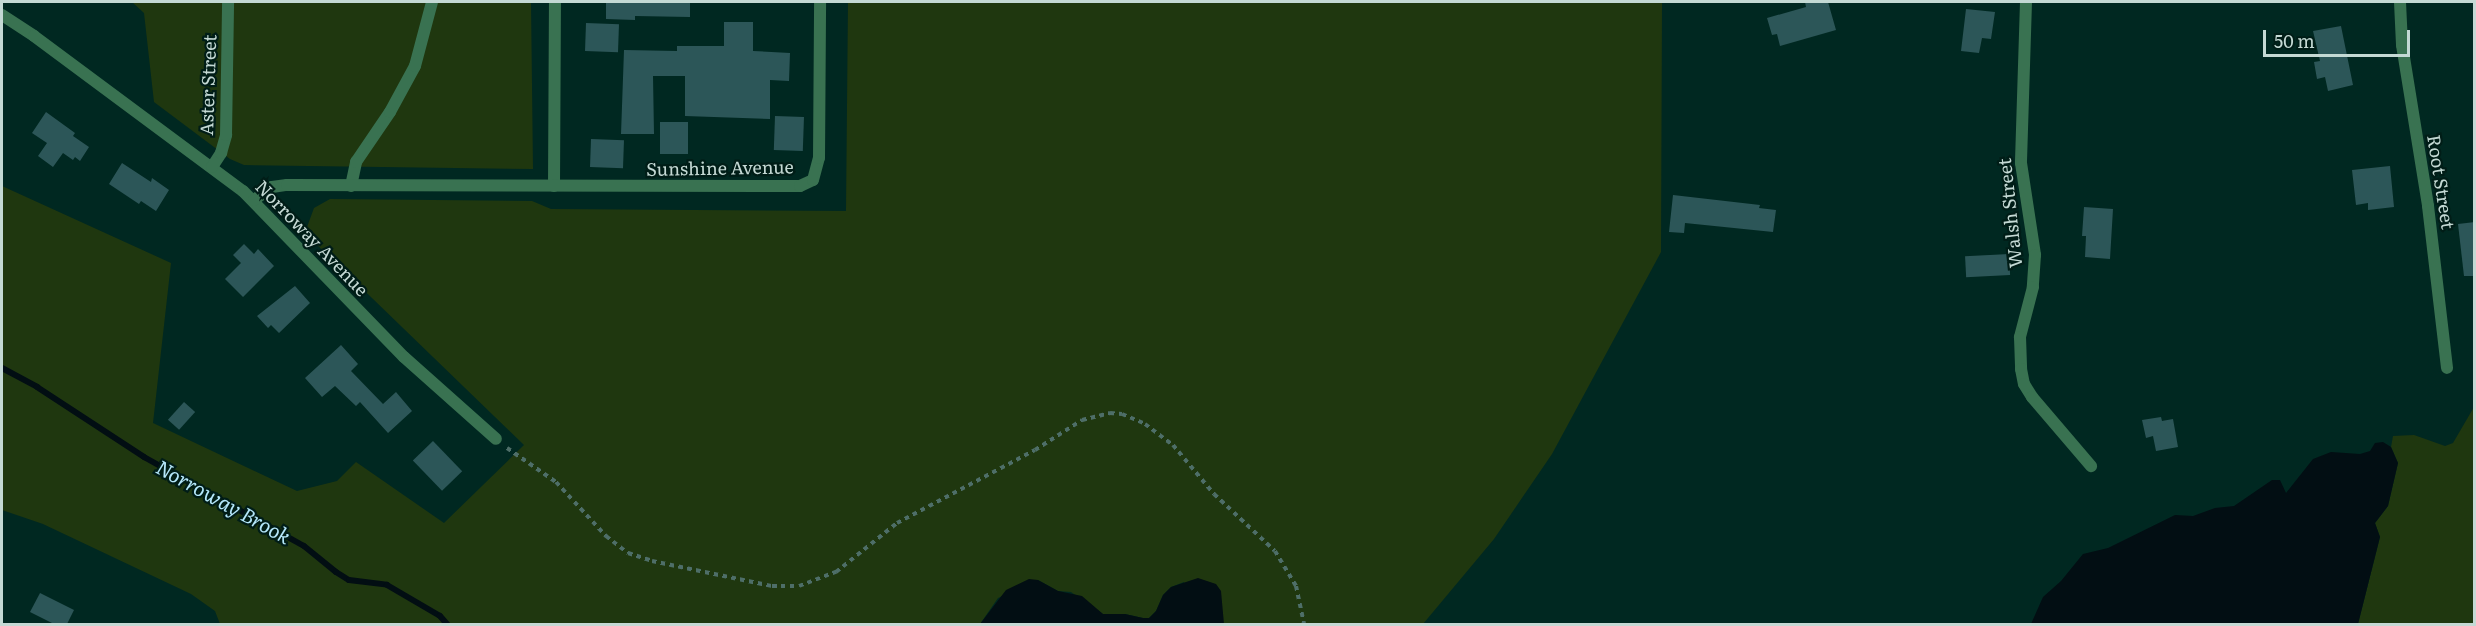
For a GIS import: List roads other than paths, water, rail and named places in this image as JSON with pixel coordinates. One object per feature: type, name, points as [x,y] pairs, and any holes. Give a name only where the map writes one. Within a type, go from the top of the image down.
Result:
[{"type":"street","name":"Aster Street","points":[[212,167],[224,144],[227,127],[228,2]]},
{"type":"street","points":[[351,186],[356,162],[390,112],[415,66],[432,2]]},
{"type":"street","points":[[554,186],[555,2]]},
{"type":"street","name":"Sunshine Avenue","points":[[254,200],[265,190],[279,186],[793,187],[807,184],[816,174],[819,158],[820,2]]},
{"type":"street","name":"Walsh Street","points":[[2026,2],[2020,163],[2035,255],[2033,287],[2020,337],[2021,369],[2024,384],[2032,397],[2091,465]]},
{"type":"street","name":"Root Street","points":[[2400,2],[2402,45],[2428,206],[2447,368]]},
{"type":"street","name":"Norroway Avenue","points":[[2,15],[254,200],[332,285],[397,350],[496,439]]},
{"type":"waterway","name":"Norroway Brook","points":[[2,368],[37,387],[144,457],[304,546],[349,580],[387,585],[440,616],[447,624]]}]
